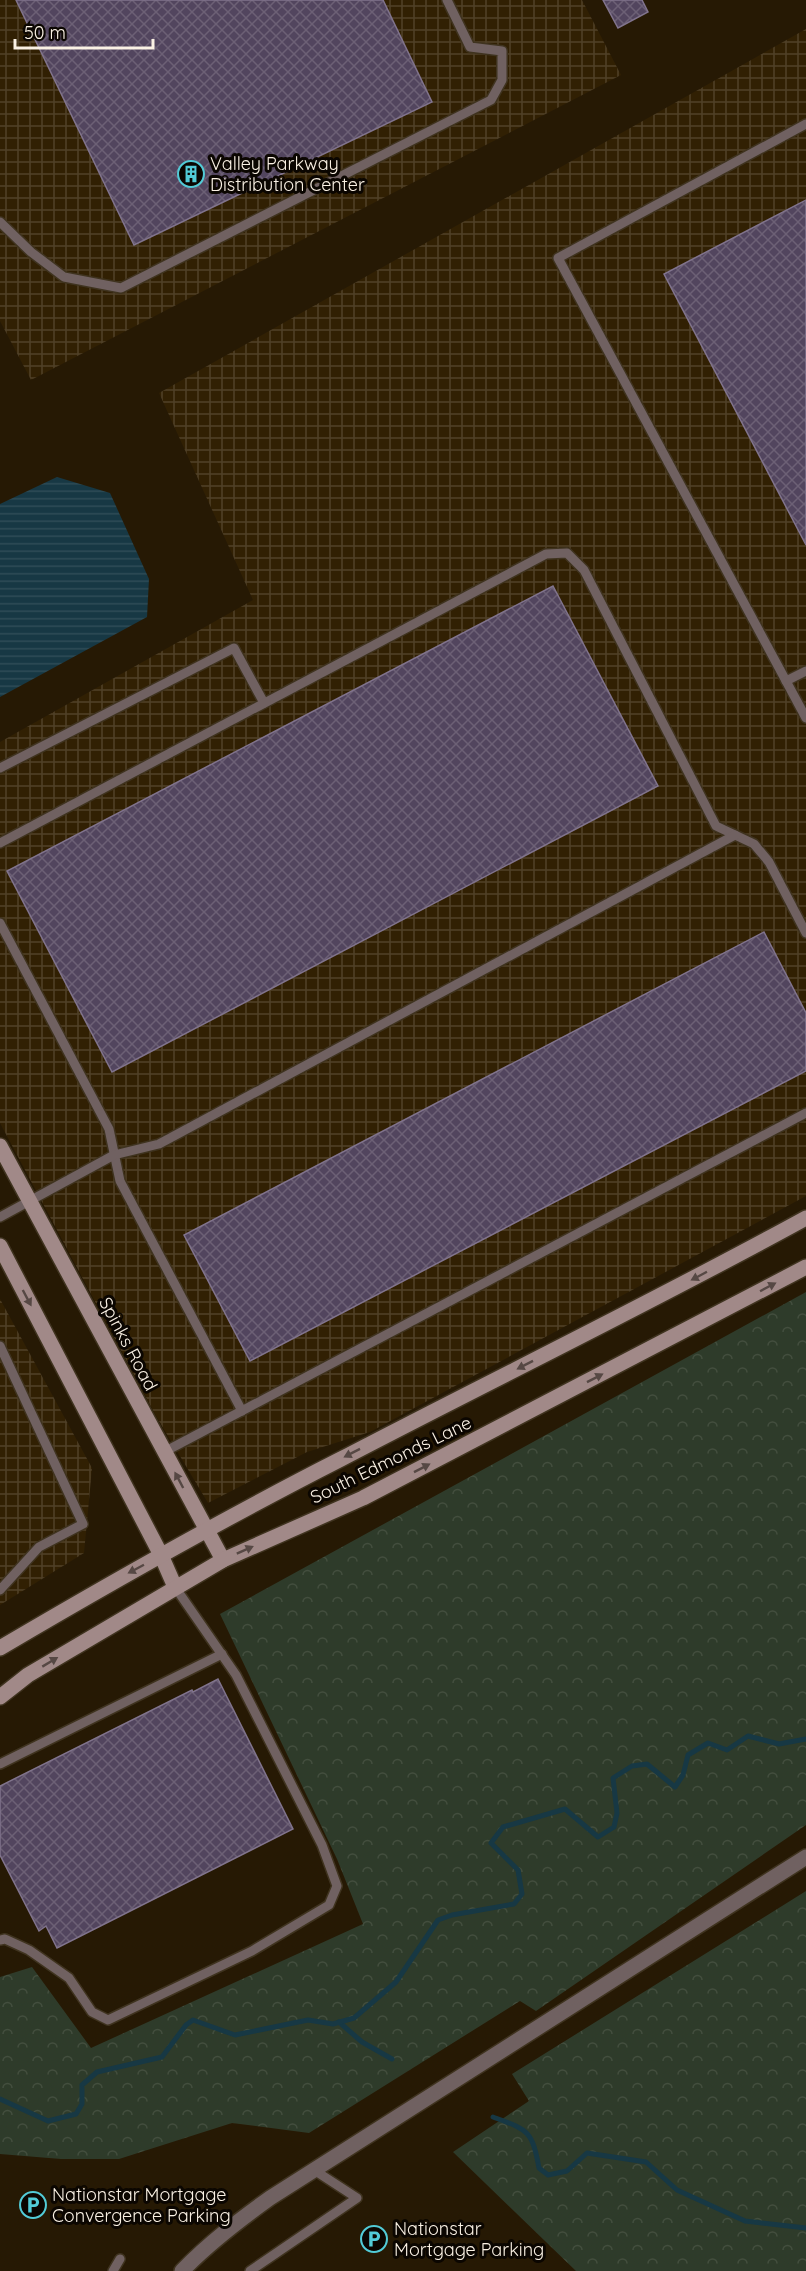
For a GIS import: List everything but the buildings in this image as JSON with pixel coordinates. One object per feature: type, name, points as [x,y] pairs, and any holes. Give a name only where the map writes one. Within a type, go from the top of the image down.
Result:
[{"type":"main road","name":"Spinks Road","points":[[0,1146],[223,1560]]},
{"type":"main road","name":"South Edmonds Lane","points":[[0,1648],[161,1556],[340,1459],[699,1277],[806,1218]]},
{"type":"main road","points":[[0,1246],[175,1587]]},
{"type":"main road","name":"South Edmonds Lane","points":[[0,1697],[28,1675],[223,1560],[363,1498],[806,1267]]},
{"type":"street","points":[[185,2270],[230,2227],[314,2170],[806,1857]]},
{"type":"lane","points":[[0,222],[31,252],[64,277],[121,288],[491,100],[502,80],[502,51],[470,47],[447,0]]},
{"type":"lane","points":[[806,124],[558,258],[806,718]]},
{"type":"lane","points":[[0,843],[546,554],[567,553],[584,570],[716,826],[754,844],[769,862],[806,933]]},
{"type":"lane","points":[[0,768],[234,648],[264,703]]},
{"type":"lane","points":[[786,681],[806,671]]},
{"type":"lane","points":[[0,1217],[114,1155],[159,1144],[735,835]]},
{"type":"lane","points":[[0,923],[109,1129],[120,1181],[242,1411]]},
{"type":"lane","points":[[164,1452],[806,1113]]},
{"type":"lane","points":[[0,1346],[83,1524],[39,1547],[0,1590]]},
{"type":"lane","points":[[2,1936],[29,1950],[69,1977],[92,2012],[108,2020],[252,1951],[329,1905],[337,1886],[322,1845],[236,1675],[175,1587]]},
{"type":"lane","points":[[0,1764],[222,1654]]},
{"type":"lane","points":[[250,2271],[357,2198],[314,2170]]},
{"type":"lane","points":[[113,2271],[120,2259]]},
{"type":"shaded area","points":[[0,0],[582,0],[621,75],[31,380],[0,321]]},
{"type":"shaded area","points":[[806,29],[806,1196],[370,1432],[307,1452],[208,1503],[156,1416],[0,1123],[0,742],[253,600],[159,393]]},
{"type":"shaded area","points":[[0,1299],[92,1468],[84,1553],[0,1605]]},
{"type":"green space","points":[[806,1292],[806,1825],[536,2011],[520,2001],[309,2133],[232,2123],[119,2159],[61,2159],[0,2154],[0,1977],[32,1967],[91,2048],[363,1924],[337,1859],[220,1614]]},
{"type":"green space","points":[[806,1891],[806,2271],[576,2271],[453,2152],[529,2101],[512,2074]]},
{"type":"water","points":[[57,477],[110,493],[149,579],[147,617],[0,697],[0,504]]},
{"type":"waterway","points":[[0,2099],[48,2121],[76,2114],[82,2104],[82,2085],[97,2072],[162,2057],[186,2025],[193,2020],[235,2035],[308,2020],[333,2024],[354,2018],[396,1982],[438,1920],[452,1915],[514,1904],[522,1894],[518,1870],[491,1843],[503,1827],[565,1809],[598,1837],[614,1827],[617,1813],[613,1778],[632,1766],[647,1764],[675,1787],[683,1775],[688,1755],[708,1743],[727,1750],[748,1736],[779,1744],[806,1739]]},
{"type":"waterway","points":[[339,2022],[362,2042],[392,2059]]},
{"type":"waterway","points":[[493,2117],[527,2133],[534,2146],[539,2168],[548,2175],[567,2171],[587,2153],[646,2162],[677,2190],[745,2221],[806,2228]]},
{"type":"place","name":"Valley Parkway Distribution Center","points":[[191,174]]},
{"type":"place","name":"Nationstar Mortgage Convergence Parking","points":[[33,2205]]},
{"type":"place","name":"Nationstar Mortgage Parking","points":[[374,2239]]}]
